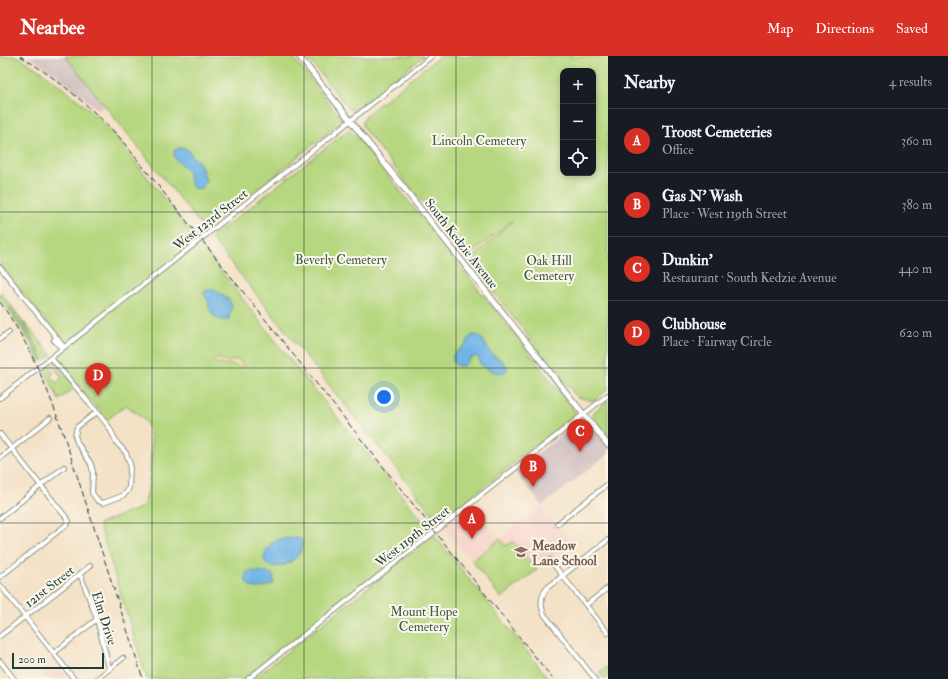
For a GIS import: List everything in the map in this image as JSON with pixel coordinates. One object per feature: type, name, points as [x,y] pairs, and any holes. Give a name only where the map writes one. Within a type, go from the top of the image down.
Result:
[{"type":"main road","name":"South Kedzie Avenue","points":[[299,56],[608,445]]},
{"type":"street","name":"West 123rd Street","points":[[0,398],[432,56]]},
{"type":"street","points":[[0,267],[63,348]]},
{"type":"street","points":[[0,339],[9,332]]},
{"type":"street","points":[[51,358],[97,412],[109,427],[117,443],[126,453],[130,464],[129,487],[126,492],[122,496],[103,503],[98,501],[92,493],[91,464],[78,444],[75,436],[78,427],[97,412]]},
{"type":"street","name":"West 119th Street","points":[[248,679],[608,395]]},
{"type":"street","points":[[0,458],[50,418]]},
{"type":"street","points":[[0,434],[68,521],[66,525],[0,577]]},
{"type":"street","points":[[0,518],[64,467]]},
{"type":"street","points":[[557,524],[608,484]]},
{"type":"street","points":[[595,679],[546,617],[542,609],[541,602],[544,591],[608,540]]},
{"type":"street","points":[[550,560],[608,633]]},
{"type":"street","name":"121st Street","points":[[0,636],[90,566]]},
{"type":"street","name":"Elm Drive","points":[[80,574],[97,619],[110,668]]},
{"type":"street","points":[[0,585],[74,679]]},
{"type":"street","points":[[586,606],[608,588]]},
{"type":"street","points":[[54,653],[97,619]]},
{"type":"street","points":[[96,679],[123,658]]},
{"type":"street","points":[[0,661],[14,679]]},
{"type":"shaded area","points":[[28,56],[65,56],[105,105],[99,110],[58,76]]},
{"type":"shaded area","points":[[584,417],[608,447],[608,454],[542,506],[515,471]]},
{"type":"shaded area","name":"Meadow Lane School","points":[[471,505],[499,539],[542,506],[571,543],[501,598],[444,527]]},
{"type":"shaded area","points":[[58,665],[69,679],[47,679],[44,676]]},
{"type":"green space","points":[[0,56],[17,56],[41,71],[78,100],[103,123],[122,145],[299,371],[431,531],[244,679],[147,679],[99,524],[140,508],[143,505],[147,495],[151,457],[151,437],[149,428],[145,421],[126,405],[107,420],[78,385],[59,400],[45,370],[43,371],[42,368],[48,364],[54,373],[51,376],[56,383],[62,378],[50,362],[52,362],[66,377],[69,375],[56,359],[67,348],[0,264]]},
{"type":"green space","points":[[65,56],[292,56],[341,120],[339,124],[205,230]]},
{"type":"green space","points":[[306,56],[424,56],[356,110],[349,109]]},
{"type":"green space","name":"Lincoln Cemetery","points":[[440,56],[608,56],[608,389],[594,401],[577,397],[469,262],[513,220],[466,258],[367,133],[362,124],[367,114]]},
{"type":"green space","name":"Beverly Cemetery","points":[[348,130],[359,139],[575,411],[575,415],[439,522],[211,238]]},
{"type":"green space","points":[[0,292],[12,307],[9,310],[0,298]]},
{"type":"green space","points":[[12,307],[33,339],[40,353],[43,360],[39,363],[31,344],[9,310]]},
{"type":"green space","points":[[24,322],[52,355],[43,361]]},
{"type":"green space","points":[[608,400],[608,438],[591,415]]},
{"type":"green space","name":"Mount Hope Cemetery","points":[[434,535],[549,679],[253,679]]},
{"type":"green space","points":[[500,539],[506,546],[513,541],[537,570],[501,598],[472,561]]},
{"type":"green space","points":[[606,667],[608,670],[608,677],[605,679],[599,672]]},
{"type":"sand","points":[[217,358],[229,362],[237,359],[243,366],[240,368],[234,365],[216,364],[214,361]]},
{"type":"water","points":[[179,148],[185,148],[188,150],[200,163],[206,181],[202,188],[197,189],[191,186],[188,172],[176,160],[174,151]]},
{"type":"water","points":[[214,289],[229,300],[232,306],[228,320],[218,319],[211,312],[207,299],[204,295],[205,291]]},
{"type":"water","points":[[475,335],[482,340],[493,355],[504,362],[507,368],[505,372],[499,373],[489,370],[480,364],[479,359],[476,356],[470,359],[463,366],[457,365],[453,362],[453,355],[465,345],[471,336]]},
{"type":"water","points":[[288,538],[299,538],[302,541],[301,549],[299,554],[293,560],[287,564],[274,567],[266,562],[264,558],[265,552],[273,542]]},
{"type":"water","points":[[250,571],[266,572],[273,575],[274,583],[259,588],[250,586],[247,584],[246,573]]},
{"type":"railway","points":[[20,56],[73,94],[120,138],[553,679]]},
{"type":"railway","points":[[0,302],[28,348],[49,395],[143,679]]},
{"type":"place","name":"Clubhouse","points":[[98,396]]},
{"type":"place","name":"Dunkin'","points":[[580,452]]},
{"type":"place","name":"Gas N' Wash","points":[[533,487]]},
{"type":"place","name":"Troost Cemeteries","points":[[472,539]]},
{"type":"place","name":"Meadow Lane School","points":[[521,552]]},
{"type":"park label","name":"Oak Hill Cemetery","points":[[549,268]]}]
